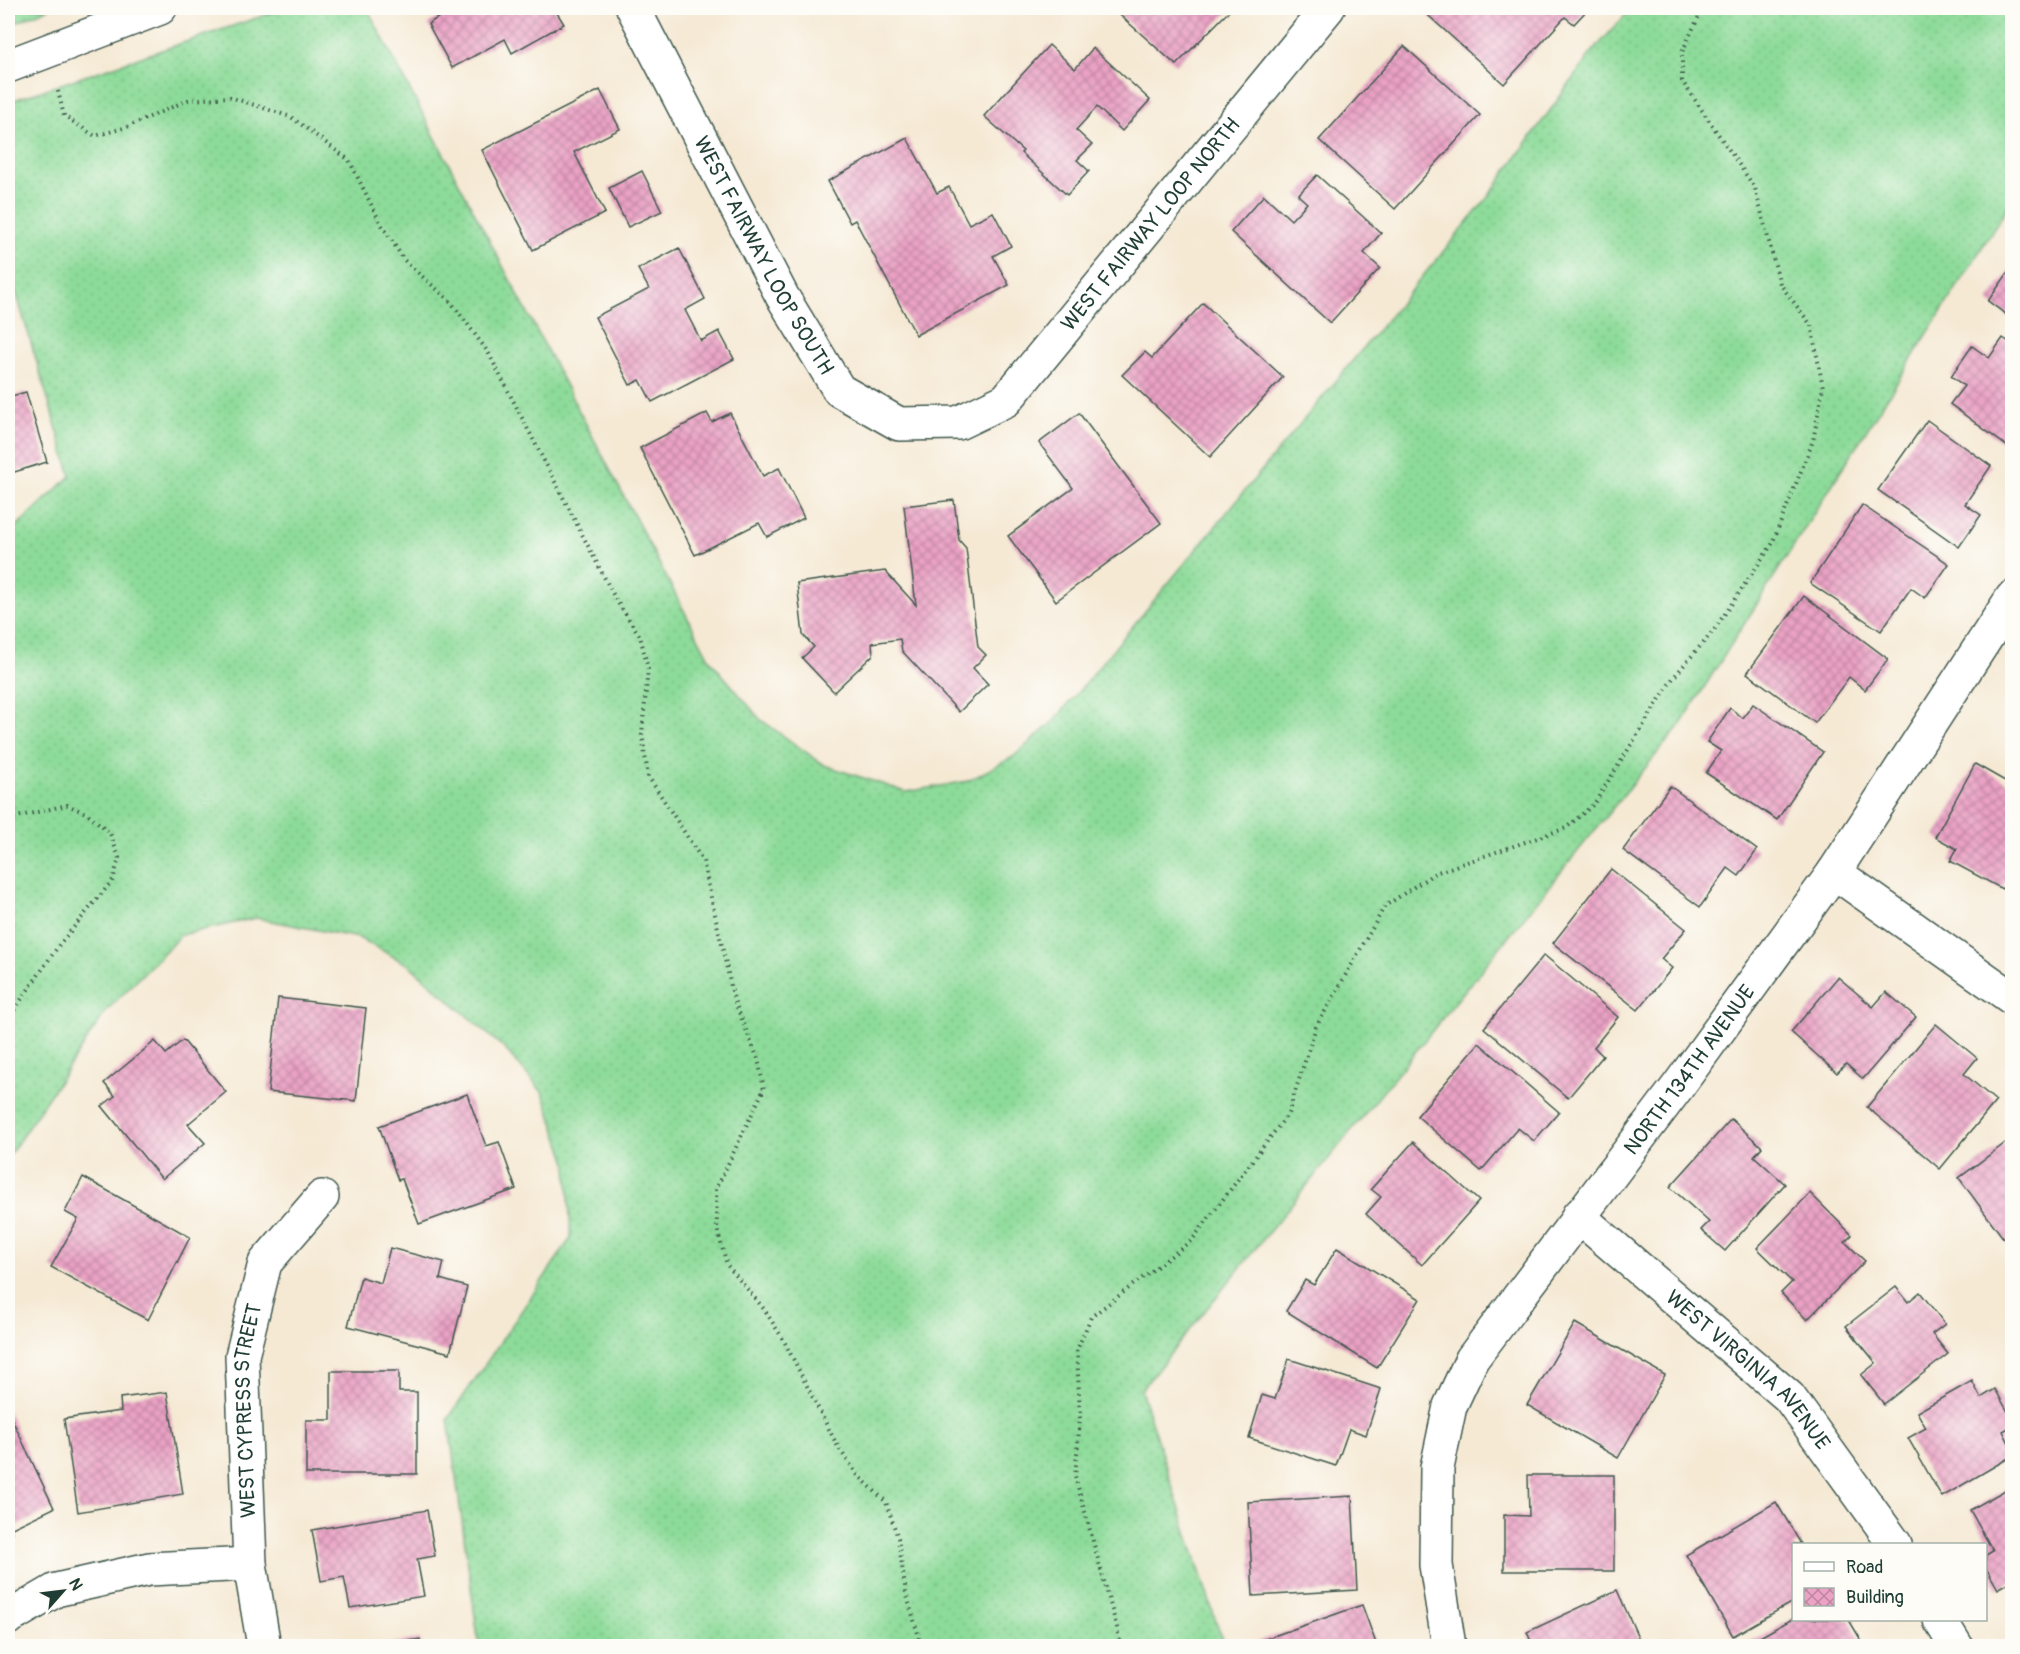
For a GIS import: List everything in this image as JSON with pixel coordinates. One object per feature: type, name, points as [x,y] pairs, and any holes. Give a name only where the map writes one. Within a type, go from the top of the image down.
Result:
[{"type":"street","points":[[8,66],[160,8]]},
{"type":"street","name":"WEST FAIRWAY LOOP SOUTH","points":[[633,8],[782,296],[839,390],[899,424],[958,423]]},
{"type":"street","name":"WEST FAIRWAY LOOP NORTH","points":[[958,423],[1006,400],[1328,8]]},
{"type":"street","name":"NORTH 134TH AVENUE","points":[[1449,1647],[1436,1565],[1437,1468],[1450,1406],[1472,1359],[1679,1085],[1834,872],[2013,598]]},
{"type":"street","points":[[1834,872],[2013,998]]},
{"type":"street","name":"WEST CYPRESS STREET","points":[[264,1647],[250,1564],[242,1356],[265,1263],[322,1197]]},
{"type":"street","name":"WEST VIRGINIA AVENUE","points":[[1578,1216],[1789,1397],[1894,1543]]},
{"type":"street","points":[[8,1618],[56,1590],[149,1569],[250,1564]]},
{"type":"street","points":[[1941,1621],[1956,1647]]},
{"type":"path","points":[[1120,1647],[1117,1628],[1075,1476],[1080,1419],[1077,1350],[1091,1317],[1192,1240],[1288,1114],[1316,1027],[1385,906],[1435,873],[1566,828],[1594,804],[1673,678],[1714,630],[1772,544],[1812,441],[1823,387],[1811,325],[1780,284],[1755,188],[1682,81],[1682,52],[1700,14],[1707,8]]},
{"type":"path","points":[[58,91],[64,116],[95,136],[127,127],[188,100],[230,97],[291,117],[349,160],[381,222],[404,260],[451,302],[488,352],[616,600],[640,636],[648,669],[642,734],[648,777],[703,861],[734,1000],[758,1059],[764,1089],[716,1189],[717,1229],[727,1265],[764,1309],[783,1339],[838,1447],[857,1474],[885,1502],[898,1538],[906,1593],[919,1637],[918,1647]]},
{"type":"path","points":[[8,819],[67,805],[88,814],[110,833],[119,858],[113,880],[58,945],[8,1019]]},
{"type":"green space","points":[[8,8],[50,8],[8,26]]},
{"type":"green space","points":[[286,8],[367,8],[710,660],[760,719],[824,765],[906,792],[968,781],[1013,757],[1054,721],[1485,201],[1592,52],[1632,8],[2012,8],[2012,200],[1681,724],[1141,1390],[1224,1646],[479,1646],[448,1419],[571,1238],[567,1163],[543,1093],[505,1049],[409,965],[359,938],[256,918],[181,935],[107,1010],[8,1157],[8,534],[71,476],[8,266],[8,102]]},
{"type":"building","points":[[434,8],[554,8],[564,24],[512,53],[505,39],[452,68],[428,24],[439,17]]},
{"type":"building","points":[[1112,8],[1232,8],[1176,65]]},
{"type":"building","points":[[1420,8],[1589,8],[1574,24],[1565,17],[1504,84]]},
{"type":"building","points":[[1049,45],[1075,69],[1093,48],[1150,100],[1122,131],[1097,107],[1076,130],[1092,145],[1077,160],[1089,171],[1067,195],[984,116]]},
{"type":"building","points":[[1404,46],[1480,115],[1395,209],[1319,140]]},
{"type":"building","points":[[600,90],[620,129],[574,152],[605,213],[533,250],[482,150]]},
{"type":"building","points":[[907,138],[937,193],[949,187],[969,224],[993,212],[1011,246],[993,256],[1009,285],[916,335],[855,220],[850,223],[828,181]]},
{"type":"building","points":[[642,171],[662,211],[628,227],[609,188]]},
{"type":"building","points":[[1317,175],[1381,233],[1364,253],[1380,268],[1330,323],[1231,232],[1264,195],[1291,220],[1307,203],[1298,195]]},
{"type":"building","points":[[679,248],[705,299],[685,310],[701,341],[719,331],[734,359],[652,402],[640,380],[630,385],[595,317],[649,289],[638,269]]},
{"type":"building","points":[[2012,267],[2012,319],[1988,301]]},
{"type":"building","points":[[1203,303],[1283,377],[1210,457],[1122,375],[1145,352],[1152,358]]},
{"type":"building","points":[[2003,338],[2012,344],[2012,450],[1950,404],[1964,386],[1951,376],[1972,346],[1989,358]]},
{"type":"building","points":[[26,392],[47,462],[8,474],[8,397]]},
{"type":"building","points":[[707,413],[712,422],[730,413],[763,476],[779,468],[804,518],[767,537],[759,523],[695,555],[640,448]]},
{"type":"building","points":[[1079,413],[1161,523],[1056,601],[1008,536],[1073,488],[1039,443]]},
{"type":"building","points":[[1927,420],[1991,466],[1965,504],[1981,515],[1959,547],[1878,490]]},
{"type":"building","points":[[954,500],[959,540],[966,548],[978,647],[986,655],[973,668],[988,684],[959,712],[902,651],[900,639],[872,643],[873,655],[834,692],[802,658],[814,647],[803,635],[797,583],[885,571],[916,605],[904,506]]},
{"type":"building","points":[[1862,505],[1949,564],[1925,598],[1911,588],[1881,631],[1810,583]]},
{"type":"building","points":[[1804,596],[1888,659],[1865,690],[1849,677],[1815,723],[1747,673]]},
{"type":"building","points":[[1753,704],[1823,752],[1777,820],[1706,773],[1721,751],[1707,742],[1730,708],[1743,718]]},
{"type":"building","points":[[1975,764],[2012,785],[2012,870],[2002,889],[1950,861],[1957,849],[1935,837]]},
{"type":"building","points":[[1670,786],[1757,850],[1739,876],[1728,868],[1700,907],[1623,850]]},
{"type":"building","points":[[1611,869],[1686,929],[1661,959],[1672,968],[1638,1010],[1553,943]]},
{"type":"building","points":[[1544,955],[1618,1017],[1594,1047],[1603,1056],[1568,1098],[1484,1028]]},
{"type":"building","points":[[1838,977],[1873,1007],[1886,992],[1916,1017],[1863,1079],[1846,1064],[1837,1073],[1791,1032]]},
{"type":"building","points":[[278,998],[366,1008],[356,1101],[268,1092]]},
{"type":"building","points":[[1936,1024],[1977,1058],[1964,1074],[1996,1101],[1940,1169],[1867,1107]]},
{"type":"building","points":[[183,1040],[226,1092],[188,1124],[205,1143],[162,1179],[102,1106],[115,1096],[104,1083],[155,1041],[166,1054]]},
{"type":"building","points":[[1479,1043],[1559,1112],[1534,1141],[1518,1128],[1481,1171],[1417,1116]]},
{"type":"building","points":[[467,1094],[486,1146],[499,1142],[516,1189],[419,1224],[402,1179],[398,1180],[379,1126]]},
{"type":"building","points":[[1731,1119],[1762,1147],[1754,1156],[1785,1184],[1725,1251],[1701,1230],[1709,1222],[1670,1187]]},
{"type":"building","points":[[2012,1138],[2012,1250],[1959,1178]]},
{"type":"building","points":[[1413,1142],[1479,1201],[1422,1265],[1366,1214],[1381,1197],[1371,1189]]},
{"type":"building","points":[[83,1177],[190,1237],[148,1320],[51,1267],[78,1219],[65,1212]]},
{"type":"building","points":[[1810,1193],[1852,1235],[1845,1242],[1865,1261],[1807,1320],[1781,1293],[1792,1282],[1757,1248]]},
{"type":"building","points":[[390,1248],[444,1262],[440,1279],[467,1287],[450,1353],[348,1326],[361,1277],[381,1283]]},
{"type":"building","points":[[1337,1248],[1420,1299],[1377,1368],[1286,1311],[1305,1280],[1314,1285]]},
{"type":"building","points":[[1896,1287],[1908,1302],[1920,1292],[1945,1324],[1932,1334],[1948,1354],[1884,1404],[1861,1375],[1876,1363],[1846,1326]]},
{"type":"building","points":[[1575,1323],[1665,1375],[1618,1458],[1527,1405]]},
{"type":"building","points":[[1289,1359],[1381,1389],[1366,1435],[1349,1429],[1336,1466],[1249,1438],[1262,1395],[1275,1399]]},
{"type":"building","points":[[331,1371],[399,1371],[399,1392],[417,1392],[417,1474],[306,1474],[306,1420],[331,1420]]},
{"type":"building","points":[[1972,1381],[1981,1398],[1995,1389],[2012,1419],[2012,1426],[2003,1431],[2012,1449],[2012,1456],[1942,1497],[1908,1438],[1926,1428],[1917,1412]]},
{"type":"building","points":[[167,1392],[183,1494],[78,1512],[64,1419],[121,1411],[120,1398]]},
{"type":"building","points":[[8,1411],[54,1508],[10,1529],[12,1532],[8,1534]]},
{"type":"building","points":[[1528,1475],[1614,1475],[1614,1571],[1504,1571],[1504,1515],[1529,1516]]},
{"type":"building","points":[[2012,1486],[2012,1581],[1998,1589],[1987,1570],[1987,1554],[1993,1551],[1970,1510]]},
{"type":"building","points":[[1352,1496],[1357,1590],[1253,1596],[1248,1502]]},
{"type":"building","points":[[1776,1502],[1800,1543],[1792,1543],[1792,1602],[1733,1636],[1686,1555]]},
{"type":"building","points":[[427,1510],[435,1556],[417,1559],[424,1596],[350,1608],[344,1577],[321,1581],[312,1530]]},
{"type":"building","points":[[1617,1590],[1642,1646],[1533,1646],[1527,1632]]},
{"type":"building","points":[[1362,1605],[1377,1646],[1261,1646],[1259,1641]]},
{"type":"building","points":[[1792,1619],[1792,1621],[1850,1621],[1861,1640],[1850,1646],[1744,1646]]},
{"type":"building","points":[[420,1639],[421,1646],[383,1646],[383,1645]]}]
